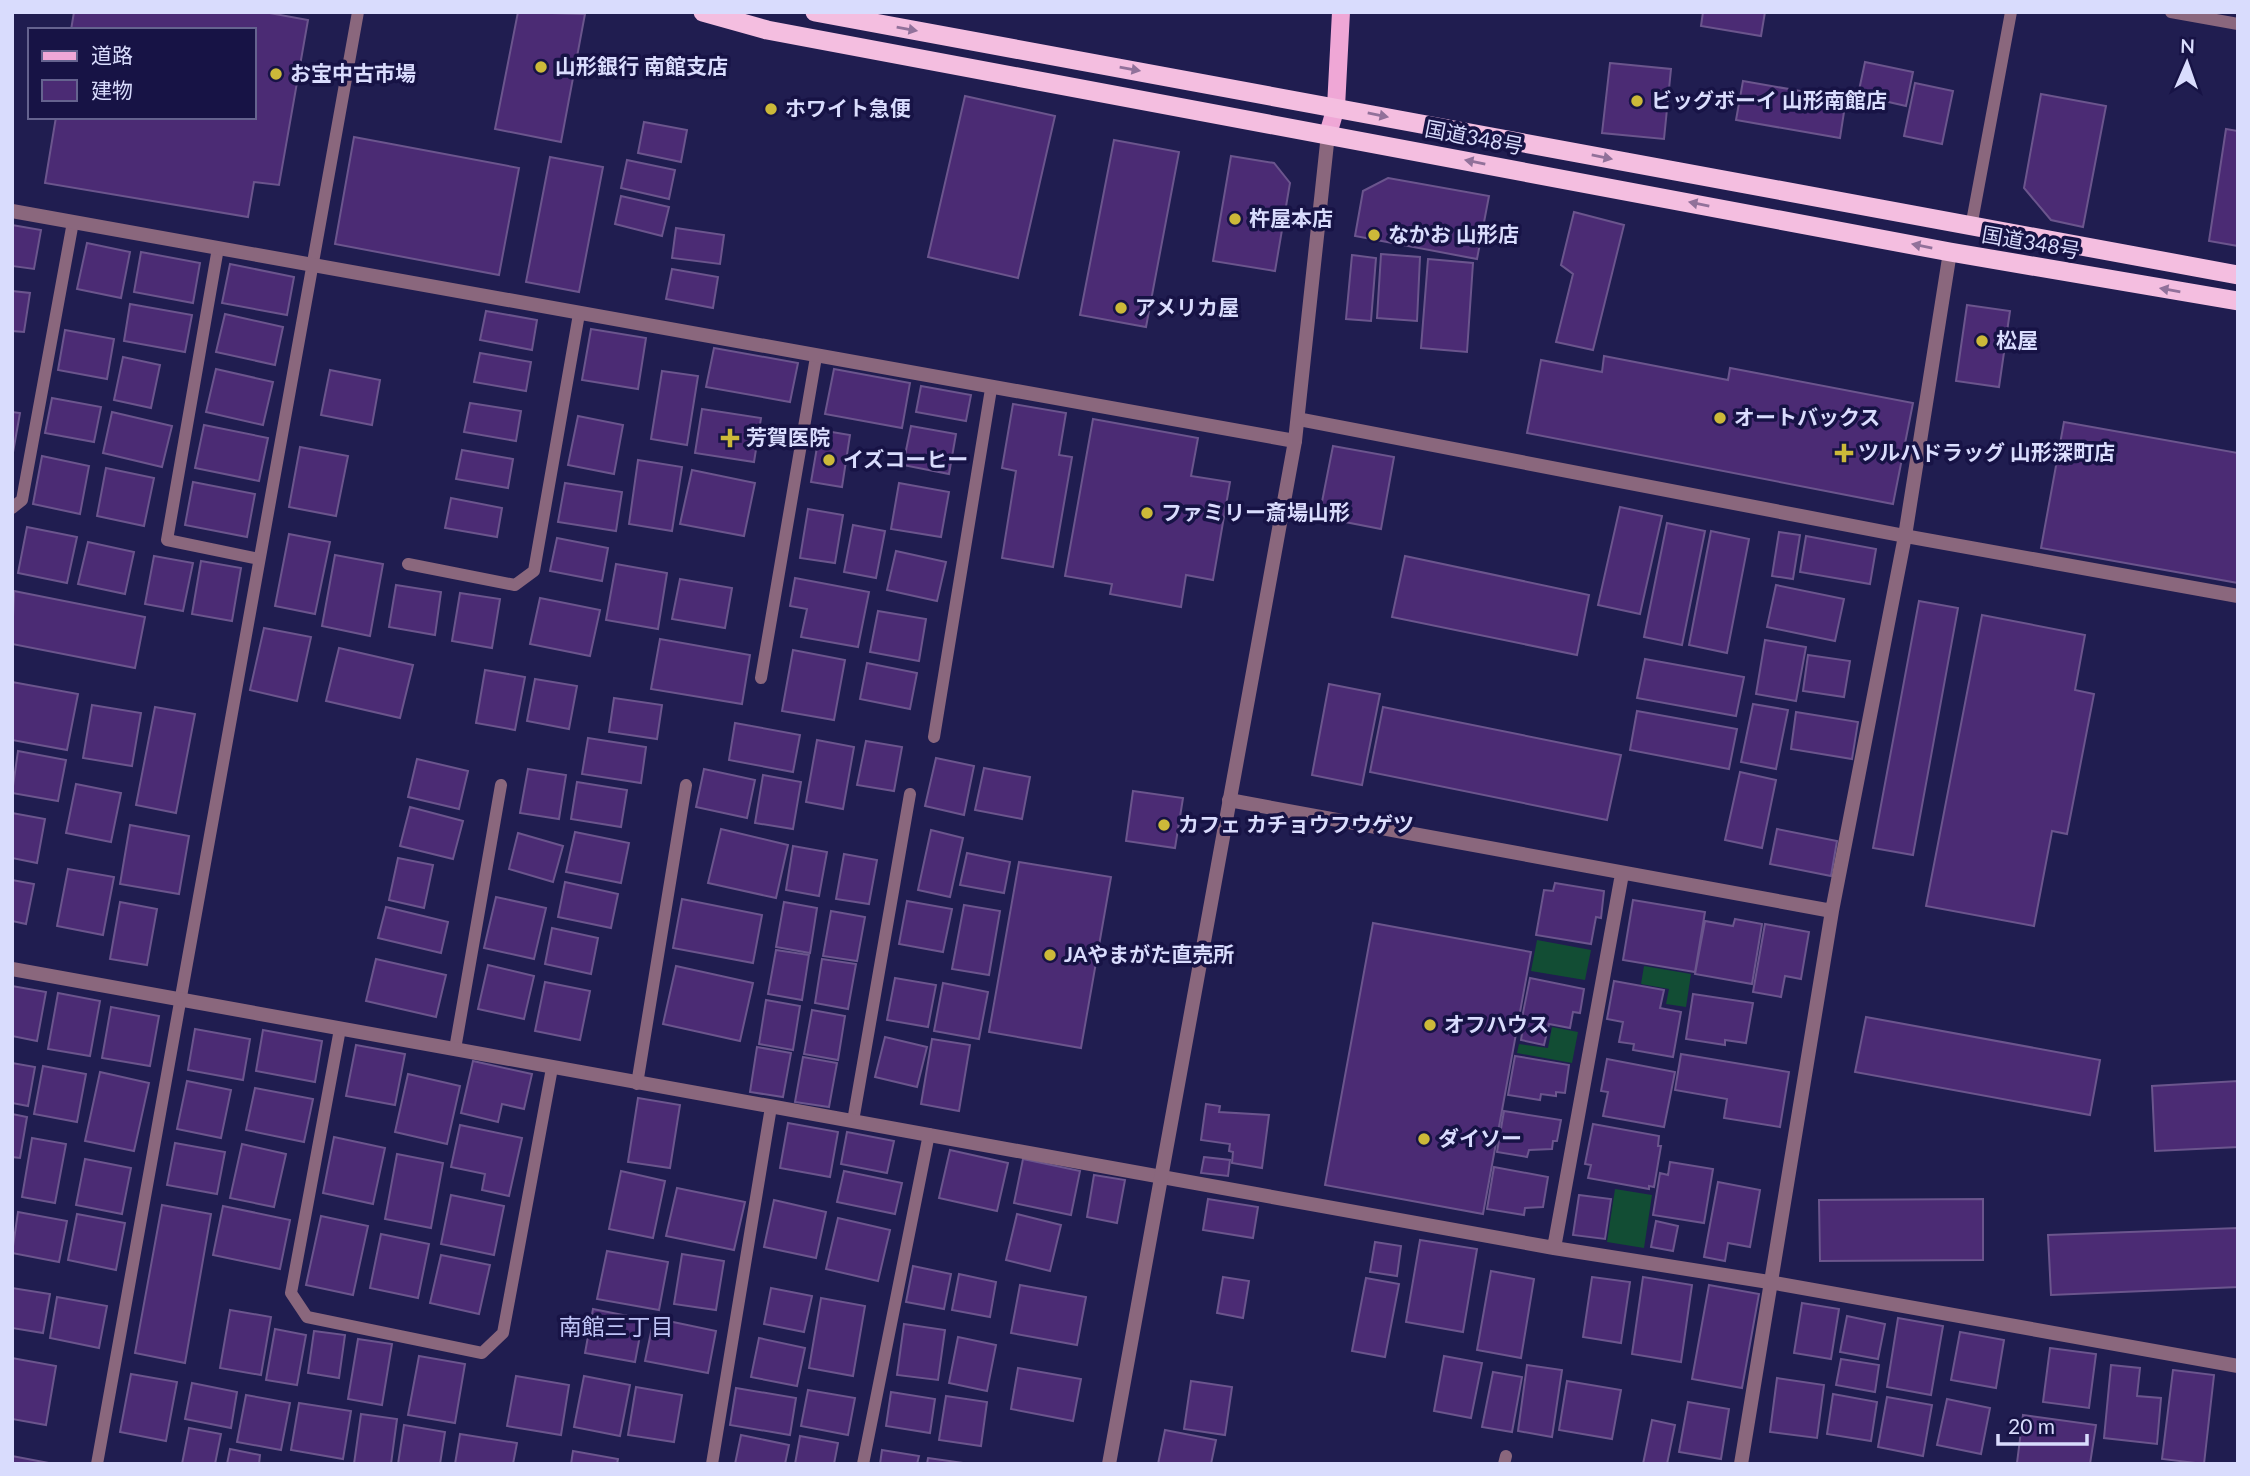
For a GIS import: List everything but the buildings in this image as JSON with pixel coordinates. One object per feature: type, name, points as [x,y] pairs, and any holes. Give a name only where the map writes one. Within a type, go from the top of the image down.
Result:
[{"type":"highway","name":"国道348号","points":[[704,12],[767,30],[1950,252],[2238,302]]},
{"type":"highway","name":"国道348号","points":[[815,12],[2238,275]]},
{"type":"main road","points":[[1328,134],[1336,107],[1341,12]]},
{"type":"street","points":[[1109,1464],[1295,441],[1328,134]]},
{"type":"street","points":[[12,211],[992,389],[1295,441]]},
{"type":"street","points":[[1741,1464],[1832,911],[1905,536],[1950,252]]},
{"type":"street","points":[[1298,419],[1905,536],[2238,596]]},
{"type":"street","points":[[1229,800],[1832,911]]},
{"type":"street","points":[[1554,1248],[1622,874]]},
{"type":"street","points":[[12,969],[552,1069],[1160,1175],[1554,1248],[1769,1282],[2238,1366]]},
{"type":"lane","points":[[97,1464],[358,12]]},
{"type":"lane","points":[[1970,227],[2011,12]]},
{"type":"lane","points":[[2171,12],[2238,24]]},
{"type":"lane","points":[[12,508],[22,500],[73,222]]},
{"type":"lane","points":[[219,248],[167,540],[259,559]]},
{"type":"lane","points":[[408,564],[515,585],[534,571],[579,314]]},
{"type":"lane","points":[[761,678],[816,357]]},
{"type":"lane","points":[[934,737],[992,389]]},
{"type":"lane","points":[[455,1049],[500,785]]},
{"type":"lane","points":[[637,1084],[686,785]]},
{"type":"lane","points":[[853,1121],[910,794]]},
{"type":"lane","points":[[340,1029],[291,1293],[307,1317],[482,1353],[503,1334],[552,1069]]},
{"type":"lane","points":[[712,1464],[771,1107]]},
{"type":"lane","points":[[863,1464],[929,1134]]},
{"type":"green space","points":[[1537,940],[1591,950],[1585,980],[1531,971]]},
{"type":"green space","points":[[1644,966],[1691,974],[1686,1007],[1666,1004],[1669,989],[1641,984]]},
{"type":"green space","points":[[1552,1027],[1578,1032],[1572,1063],[1517,1053],[1519,1044],[1548,1048]]},
{"type":"green space","points":[[1615,1189],[1652,1195],[1644,1248],[1607,1242]]},
{"type":"place","name":"山形銀行 南館支店","points":[[541,67]]},
{"type":"place","name":"お宝中古市場","points":[[276,74]]},
{"type":"place","name":"ビッグボーイ 山形南館店","points":[[1637,101]]},
{"type":"place","name":"ホワイト急便","points":[[771,109]]},
{"type":"place","name":"杵屋本店","points":[[1235,219]]},
{"type":"place","name":"なかお 山形店","points":[[1374,235]]},
{"type":"place","name":"アメリカ屋","points":[[1121,308]]},
{"type":"place","name":"松屋","points":[[1982,341]]},
{"type":"place","name":"オートバックス","points":[[1720,418]]},
{"type":"place","name":"芳賀医院","points":[[730,438]]},
{"type":"place","name":"ツルハドラッグ 山形深町店","points":[[1844,453]]},
{"type":"place","name":"イズコーヒー","points":[[829,460]]},
{"type":"place","name":"ファミリー斎場山形","points":[[1147,513]]},
{"type":"place","name":"カフェ カチョウフウゲツ","points":[[1164,825]]},
{"type":"place","name":"JAやまがた直売所","points":[[1050,955]]},
{"type":"place","name":"オフハウス","points":[[1430,1025]]},
{"type":"place","name":"ダイソー","points":[[1424,1139]]},
{"type":"district","name":"南館三丁目","points":[[616,1327]]}]
